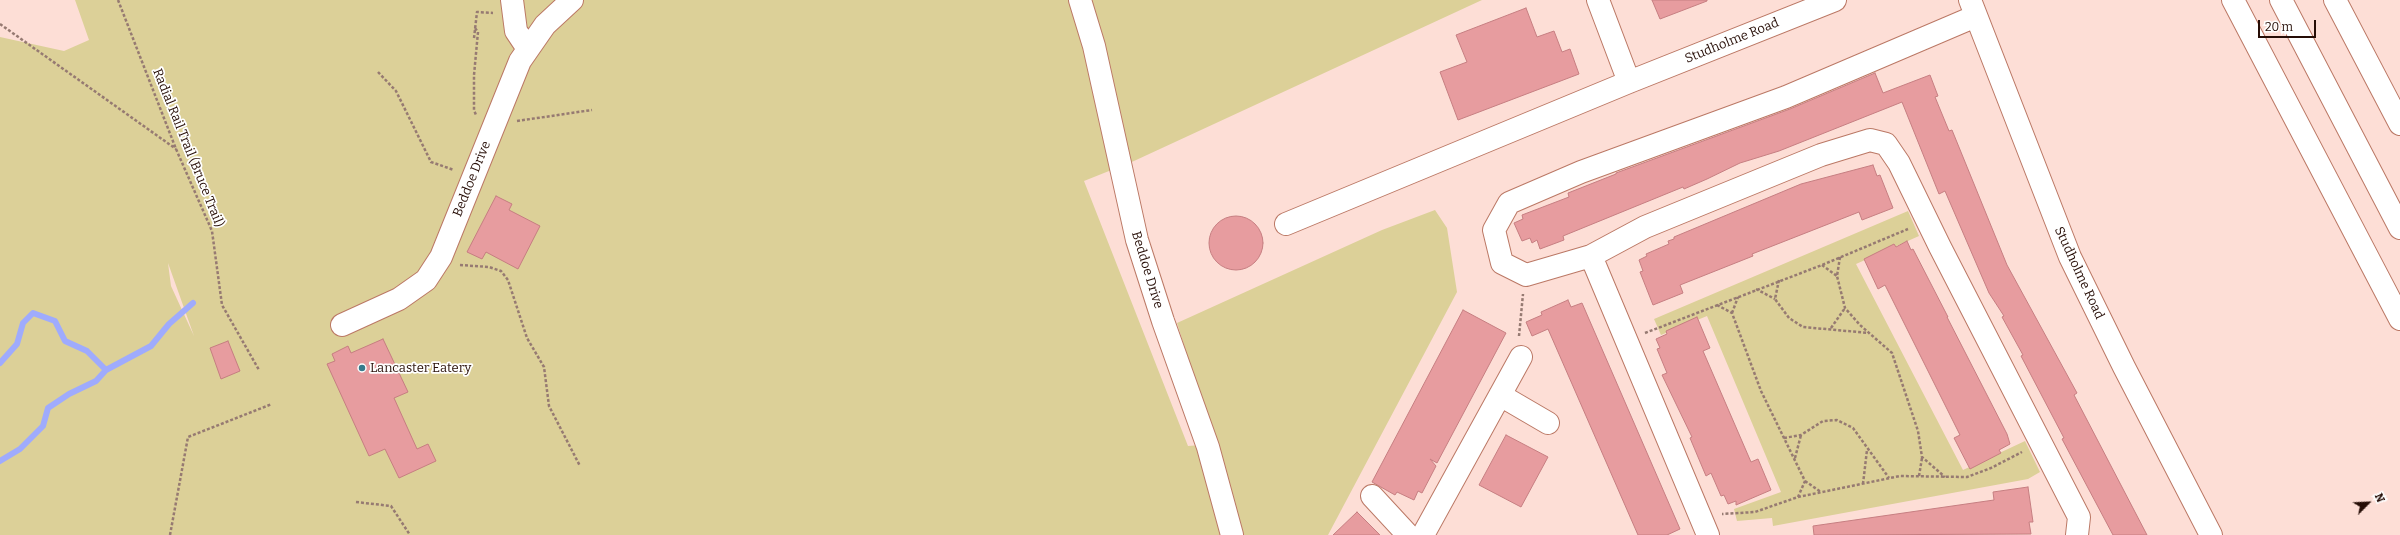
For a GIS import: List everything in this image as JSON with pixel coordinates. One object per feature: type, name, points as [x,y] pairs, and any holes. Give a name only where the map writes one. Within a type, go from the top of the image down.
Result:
[{"type":"street","name":"Beddoe Drive","points":[[342,326],[399,299],[426,280],[437,263],[520,61],[545,25],[572,0]]},
{"type":"street","name":"Beddoe Drive","points":[[1080,0],[1094,46],[1137,240],[1163,321],[1208,447],[1232,535]]},
{"type":"street","points":[[1598,0],[1628,82]]},
{"type":"street","name":"Studholme Road","points":[[1286,224],[1628,82],[1835,0]]},
{"type":"street","points":[[2233,0],[2400,319]]},
{"type":"street","points":[[2281,0],[2400,228]]},
{"type":"street","points":[[2335,0],[2400,124]]},
{"type":"street","points":[[504,7],[516,31],[528,49]]},
{"type":"street","points":[[1973,8],[1786,97],[1581,172],[1510,203],[1494,230],[1502,263],[1526,275],[1591,256],[1645,227],[1821,155],[1870,140],[1886,144],[1899,163],[2078,517],[2077,535]]},
{"type":"street","name":"Studholme Road","points":[[1973,8],[2070,257],[2124,367],[2211,535]]},
{"type":"street","points":[[1591,256],[1704,525]]},
{"type":"street","points":[[1423,535],[1521,356]]},
{"type":"street","points":[[1500,395],[1548,423]]},
{"type":"street","points":[[1372,496],[1408,535]]},
{"type":"path","name":"Radial Rail Trail (Bruce Trail)","points":[[118,0],[176,148],[212,231],[222,305],[259,370]]},
{"type":"path","points":[[474,38],[477,12],[504,7]]},
{"type":"path","points":[[0,24],[176,148]]},
{"type":"path","points":[[475,28],[478,32],[474,75],[474,110],[493,128],[592,110]]},
{"type":"path","points":[[378,72],[396,91],[432,162],[460,173]]},
{"type":"path","points":[[1627,340],[1779,280],[1822,265],[1927,221]]},
{"type":"path","points":[[1840,257],[1837,276],[1845,308],[1892,352],[1918,431],[1922,457],[1919,476]]},
{"type":"path","points":[[437,263],[489,267],[501,271],[508,280],[527,338],[544,367],[549,406],[580,466]]},
{"type":"path","points":[[1822,265],[1837,276]]},
{"type":"path","points":[[1521,356],[1518,349],[1526,275]]},
{"type":"path","points":[[1775,299],[1779,280]]},
{"type":"path","points":[[1756,289],[1775,299],[1788,318],[1803,327],[1831,328],[1870,333]]},
{"type":"path","points":[[1732,313],[1738,296]]},
{"type":"path","points":[[1717,304],[1732,313],[1761,391],[1805,481],[1822,492]]},
{"type":"path","points":[[1831,328],[1845,308]]},
{"type":"path","points":[[170,535],[188,437],[272,404]]},
{"type":"path","points":[[1784,438],[1801,435],[1823,421],[1837,420],[1853,428],[1867,450],[1889,478]]},
{"type":"path","points":[[1794,458],[1801,435]]},
{"type":"path","points":[[1704,525],[1754,512],[1798,497],[1889,478],[1919,476],[1967,477],[1991,468],[2040,442]]},
{"type":"path","points":[[1863,484],[1867,450]]},
{"type":"path","points":[[1922,457],[1945,477]]},
{"type":"path","points":[[1798,497],[1805,481]]},
{"type":"path","points":[[356,502],[391,506],[410,535]]},
{"type":"shaded area","points":[[75,0],[1482,0],[1134,161],[1084,181],[1188,446],[1215,444],[1177,323],[1382,230],[1435,210],[1447,228],[1457,292],[1328,535],[0,535],[0,37],[64,51],[89,40]],"holes":[[[168,263],[194,336],[171,286]]]},
{"type":"shaded area","points":[[1908,211],[1919,236],[1856,264],[1963,470],[2025,441],[2040,472],[2028,479],[1773,526],[1772,518],[1737,521],[1734,509],[1781,492],[1707,316],[1661,335],[1654,319]]},
{"type":"building","points":[[1652,0],[1707,0],[1707,1],[1660,19]]},
{"type":"building","points":[[1526,8],[1537,37],[1554,31],[1562,52],[1570,49],[1579,74],[1458,120],[1440,72],[1467,62],[1456,35]]},
{"type":"building","points":[[1875,73],[1883,93],[1930,75],[1938,96],[1935,97],[1949,131],[1952,130],[2007,265],[2077,393],[2074,395],[2147,535],[2113,535],[2062,439],[2064,438],[2021,356],[2023,355],[2002,317],[2004,316],[1989,293],[1945,191],[1939,194],[1902,102],[1779,151],[1740,163],[1684,189],[1683,187],[1563,236],[1564,240],[1540,249],[1537,240],[1532,243],[1530,238],[1522,241],[1514,223],[1523,219],[1522,215],[1569,197],[1568,193],[1616,173],[1790,109]]},
{"type":"building","points":[[1873,165],[1877,176],[1880,175],[1893,208],[1862,220],[1859,212],[1752,254],[1753,256],[1680,285],[1683,293],[1653,305],[1640,272],[1643,271],[1639,260],[1647,256],[1646,254],[1669,244],[1668,241],[1674,239],[1674,237],[1801,184]]},
{"type":"building","points":[[496,196],[512,204],[509,210],[540,226],[518,269],[486,252],[482,259],[467,252]]},
{"type":"building","points":[[1231,216],[1241,216],[1251,220],[1259,228],[1263,238],[1263,248],[1259,258],[1251,266],[1241,270],[1231,270],[1221,266],[1213,258],[1209,248],[1209,238],[1213,228],[1221,220]]},
{"type":"building","points":[[1907,241],[1911,250],[1913,249],[1948,317],[2007,434],[2010,444],[1999,450],[2001,453],[1970,469],[1954,438],[1960,435],[1885,285],[1878,289],[1864,259],[1894,244],[1896,247]]},
{"type":"building","points":[[1568,300],[1571,307],[1582,303],[1680,529],[1667,535],[1638,535],[1548,329],[1532,336],[1526,322],[1542,315],[1541,312]]},
{"type":"building","points":[[1463,310],[1506,333],[1437,463],[1430,459],[1436,466],[1422,493],[1418,491],[1414,500],[1397,492],[1395,495],[1372,482]]},
{"type":"building","points":[[1697,317],[1710,348],[1703,351],[1751,462],[1758,459],[1771,490],[1736,505],[1736,501],[1728,504],[1724,495],[1721,496],[1711,473],[1706,476],[1690,438],[1692,437],[1662,375],[1667,373],[1657,349],[1660,348],[1656,339],[1667,334],[1666,331]]},
{"type":"building","points":[[383,339],[408,392],[394,398],[417,449],[428,444],[436,461],[399,478],[385,449],[369,456],[327,364],[335,361],[332,354],[348,346],[351,353]]},
{"type":"building","points":[[228,341],[240,371],[221,379],[210,348]]},
{"type":"building","points":[[1506,435],[1548,457],[1521,507],[1479,485]]},
{"type":"building","points":[[2028,487],[2033,522],[2029,522],[2031,534],[1814,535],[1813,526],[1994,500],[1993,492]]},
{"type":"building","points":[[1357,512],[1380,535],[1333,535]]},
{"type":"waterway","points":[[0,363],[17,344],[23,323],[33,313],[55,321],[65,341],[87,351],[106,370],[151,346],[169,324],[193,303]]},
{"type":"waterway","points":[[0,461],[20,449],[43,426],[48,408],[69,394],[96,381],[106,370]]},
{"type":"place","name":"Lancaster Eatery","points":[[362,368]]}]
